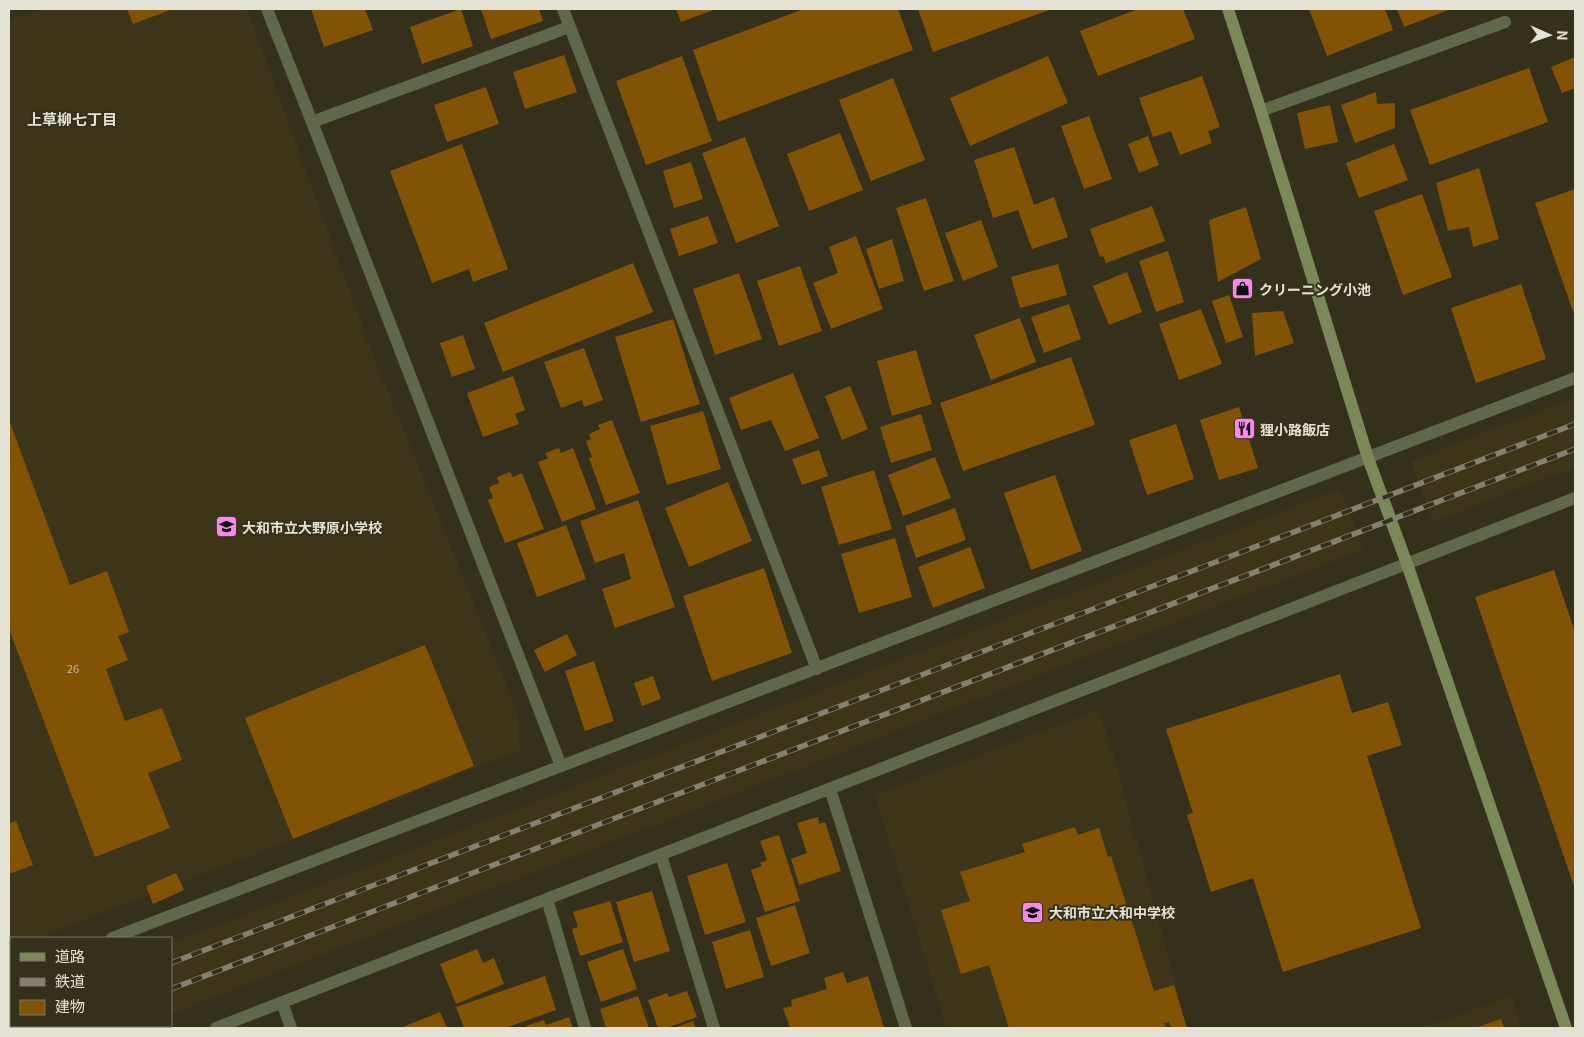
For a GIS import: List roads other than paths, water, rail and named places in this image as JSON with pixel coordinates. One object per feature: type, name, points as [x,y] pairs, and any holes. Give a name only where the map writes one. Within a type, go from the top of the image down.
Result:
[{"type":"street","points":[[267,9],[562,766]]},
{"type":"street","points":[[562,9],[817,669]]},
{"type":"street","points":[[1228,9],[1368,458],[1407,564],[1566,1028]]},
{"type":"street","points":[[1261,111],[1505,22]]},
{"type":"street","points":[[312,122],[570,27]]},
{"type":"street","points":[[115,937],[1575,378]]},
{"type":"street","points":[[216,1028],[1575,498]]},
{"type":"street","points":[[830,789],[906,1028]]},
{"type":"street","points":[[661,855],[714,1028]]},
{"type":"street","points":[[547,899],[586,1028]]},
{"type":"street","points":[[282,1002],[291,1028]]},
{"type":"railway","points":[[172,963],[1575,424]]},
{"type":"railway","points":[[172,989],[1575,449]]},
{"type":"place","name":"クリーニング小池","points":[[1243,289]]},
{"type":"place","name":"狸小路飯店","points":[[1244,429]]},
{"type":"place","name":"大和市立大野原小学校","points":[[226,527]]},
{"type":"place","name":"大和市立大和中学校","points":[[1033,912]]},
{"type":"district","name":"上草柳七丁目","points":[[72,118]]}]
